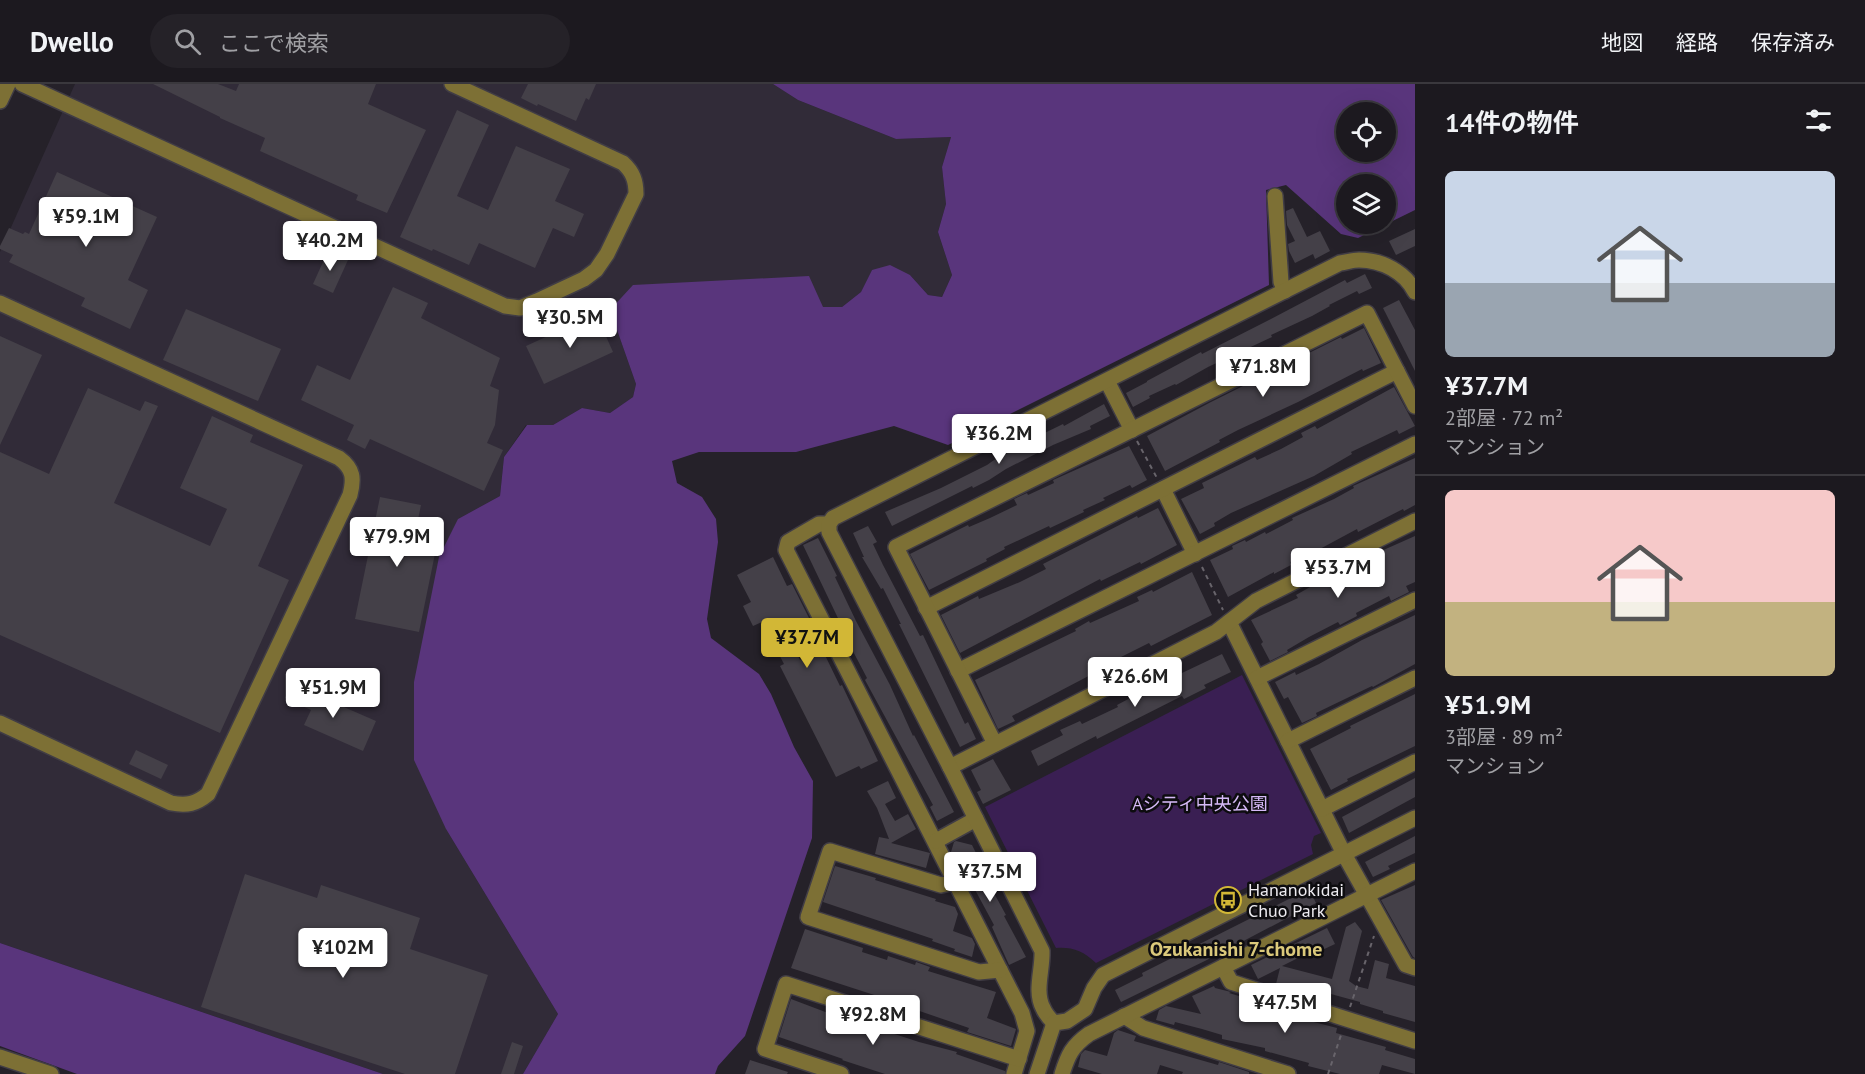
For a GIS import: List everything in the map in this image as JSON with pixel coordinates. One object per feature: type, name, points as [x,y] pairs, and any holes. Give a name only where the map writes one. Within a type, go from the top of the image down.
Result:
[{"type":"street","points":[[0,101],[8,84]]},
{"type":"street","points":[[22,84],[505,306],[520,308],[584,279],[596,270],[607,254],[636,194],[636,184],[630,169],[452,84]]},
{"type":"street","points":[[1275,196],[1281,282],[1285,291]]},
{"type":"street","points":[[1054,1023],[1042,1007],[1040,996],[1042,951],[829,532],[829,524],[833,518],[1340,263],[1360,260],[1397,270],[1415,292]]},
{"type":"street","points":[[0,303],[339,458],[347,464],[353,483],[345,506],[208,794],[197,803],[183,805],[171,803],[0,723]]},
{"type":"street","points":[[995,744],[896,547],[1367,313],[1415,405]]},
{"type":"street","points":[[926,608],[1397,371]]},
{"type":"street","points":[[1107,381],[1132,430]]},
{"type":"street","points":[[958,671],[1415,444]]},
{"type":"street","points":[[1163,489],[1195,554]]},
{"type":"street","points":[[950,767],[1216,632],[1256,601],[1415,521]]},
{"type":"street","points":[[829,524],[819,524],[788,542],[786,549],[1022,1012],[1027,1031],[1017,1067],[786,984],[765,1049],[841,1074]]},
{"type":"street","points":[[1257,678],[1415,600]]},
{"type":"street","points":[[1229,622],[1344,854],[1406,965],[1415,968]]},
{"type":"street","points":[[1288,741],[1415,678]]},
{"type":"street","points":[[1322,809],[1415,762]]},
{"type":"street","points":[[1054,1023],[1067,1021],[1085,1009],[1094,988],[1103,975],[1415,818]]},
{"type":"street","points":[[936,841],[976,819]]},
{"type":"street","points":[[956,882],[941,885],[830,851],[808,916],[979,972],[1000,970]]},
{"type":"street","points":[[1062,1074],[1068,1056],[1076,1043],[1089,1034],[1415,871]]},
{"type":"street","points":[[1223,967],[1231,982],[1415,1041]]},
{"type":"street","points":[[1125,1016],[1143,1028],[1288,1074]]},
{"type":"street","points":[[1037,1074],[1054,1023]]},
{"type":"street","points":[[0,1057],[51,1074]]},
{"type":"path","points":[[1132,430],[1163,489]]},
{"type":"path","points":[[1195,554],[1229,622]]},
{"type":"path","points":[[1328,1074],[1376,930]]},
{"type":"shaded area","points":[[75,84],[773,84],[798,100],[896,139],[951,137],[942,167],[946,204],[938,232],[952,275],[942,297],[928,295],[910,275],[872,270],[861,292],[842,307],[610,310],[636,384],[633,397],[610,413],[582,408],[553,425],[526,425],[504,457],[500,496],[458,519],[446,829],[558,1014],[523,1074],[383,1074],[0,943],[0,252]]},
{"type":"shaded area","points":[[773,84],[1415,84],[1415,210],[1396,219],[1396,174],[1336,174],[1336,230],[1286,185],[1266,190],[1269,285],[948,445],[894,426],[796,452],[699,452],[672,461],[677,483],[702,497],[716,519],[718,542],[707,619],[711,638],[759,674],[771,694],[794,747],[813,781],[812,838],[745,1036],[718,1066],[715,1074],[523,1074],[558,1014],[446,829],[414,760],[414,682],[439,557],[458,519],[500,496],[504,457],[527,425],[553,425],[582,408],[610,413],[633,397],[636,384],[610,310],[633,285],[809,276],[823,307],[842,307],[861,292],[872,270],[890,265],[910,275],[928,295],[942,297],[952,275],[938,232],[946,204],[942,167],[951,137],[896,139],[798,100]]},
{"type":"shaded area","points":[[1341,234],[1366,234],[1358,238]]},
{"type":"shaded area","points":[[0,943],[383,1074],[77,1074],[0,1046]]},
{"type":"green space","name":"Aシティ中央公園","points":[[1242,675],[1321,833],[1314,836],[1311,845],[1313,854],[1096,963],[1078,951],[1056,948],[985,807]]},
{"type":"building","points":[[153,84],[218,84],[236,91],[239,84],[376,84],[368,104],[426,130],[387,213],[356,200],[358,195],[260,151],[265,138]]},
{"type":"building","points":[[528,84],[596,84],[589,100],[586,98],[576,121],[521,98]]},
{"type":"building","points":[[457,110],[489,125],[457,196],[488,210],[516,146],[570,169],[555,201],[584,214],[574,237],[553,228],[535,268],[479,243],[469,265],[400,237]]},
{"type":"building","points":[[57,172],[157,217],[128,280],[148,290],[130,329],[81,306],[85,298],[9,262],[13,255],[0,249],[9,228],[29,234]]},
{"type":"building","points":[[1293,208],[1307,237],[1320,231],[1330,251],[1315,259],[1313,254],[1295,263],[1289,251],[1288,244],[1295,241],[1287,225],[1286,211]]},
{"type":"building","points":[[1415,229],[1415,246],[1396,255],[1389,241]]},
{"type":"building","points":[[328,251],[348,260],[333,293],[313,284]]},
{"type":"building","points":[[1365,274],[1372,288],[1359,294],[1357,291],[1271,335],[1272,337],[1149,396],[1150,398],[1133,407],[1126,393],[1201,352],[1202,354],[1345,280],[1347,283]]},
{"type":"building","points":[[393,287],[428,303],[421,318],[500,358],[490,386],[499,390],[495,425],[487,443],[503,450],[484,491],[370,439],[365,449],[347,440],[354,425],[301,400],[317,365],[350,380]]},
{"type":"building","points":[[1399,300],[1415,330],[1415,371],[1383,308]]},
{"type":"building","points":[[186,309],[281,349],[258,401],[163,360]]},
{"type":"building","points":[[596,314],[613,352],[544,384],[526,346]]},
{"type":"building","points":[[1364,328],[1381,363],[1363,371],[1362,369],[1238,430],[1165,471],[1147,436],[1341,337],[1342,339]]},
{"type":"building","points":[[0,336],[42,355],[0,445]]},
{"type":"building","points":[[1394,387],[1415,426],[1399,434],[1397,430],[1351,452],[1352,454],[1314,476],[1231,513],[1200,534],[1181,499],[1204,488],[1202,483],[1255,457],[1257,460],[1281,449],[1303,437],[1301,433],[1315,426],[1317,429]]},
{"type":"building","points":[[88,388],[140,411],[145,401],[158,406],[114,503],[210,546],[227,509],[180,488],[212,416],[253,435],[250,442],[303,465],[258,566],[289,580],[220,733],[0,635],[0,452],[49,474]]},
{"type":"building","points":[[1104,404],[1110,416],[1090,426],[1091,429],[1053,445],[989,480],[973,488],[972,486],[892,526],[885,512],[941,488],[987,465],[1004,453],[1063,424],[1064,426]]},
{"type":"building","points":[[1129,446],[1147,480],[1132,488],[1130,485],[1103,498],[1105,500],[1083,510],[1084,512],[1004,547],[1005,549],[986,559],[987,561],[929,590],[910,554],[968,525],[969,527],[1017,505],[1014,499],[1027,493],[1028,495],[1054,483],[1053,480]]},
{"type":"building","points":[[1415,458],[1415,505],[1358,532],[1357,529],[1290,562],[1291,565],[1228,597],[1210,560],[1233,549],[1232,546],[1265,532],[1266,534],[1293,520],[1292,518],[1354,488],[1353,486]]},
{"type":"building","points":[[380,497],[421,505],[415,534],[438,539],[419,632],[355,619]]},
{"type":"building","points":[[1158,508],[1177,545],[1141,564],[1140,562],[1101,581],[1100,579],[960,653],[941,615],[978,596],[979,599],[1020,582],[1046,569],[1043,564],[1137,516],[1138,518]]},
{"type":"building","points":[[868,526],[877,542],[873,544],[883,565],[920,636],[923,635],[965,724],[968,722],[976,739],[960,747],[883,588],[881,589],[862,557],[864,557],[853,533]]},
{"type":"building","points":[[1415,536],[1415,582],[1406,586],[1409,592],[1391,601],[1389,596],[1356,613],[1357,616],[1340,625],[1338,622],[1309,637],[1270,661],[1251,620],[1298,598],[1296,595],[1310,587]]},
{"type":"building","points":[[818,538],[913,736],[954,812],[937,821],[930,807],[933,805],[865,680],[867,678],[803,545]]},
{"type":"building","points":[[773,557],[787,586],[792,584],[815,630],[791,642],[800,660],[822,649],[878,761],[861,769],[859,766],[836,777],[780,666],[784,664],[762,622],[753,626],[743,606],[751,602],[737,575]]},
{"type":"building","points":[[1192,572],[1212,615],[1151,646],[1149,643],[1099,668],[1100,670],[1012,716],[1015,721],[998,729],[975,680],[1076,631],[1075,629],[1089,621],[1090,623],[1139,601],[1137,597],[1152,590],[1153,592]]},
{"type":"building","points":[[1415,615],[1415,664],[1373,687],[1316,713],[1317,716],[1302,723],[1288,697],[1284,699],[1275,682],[1319,664],[1362,640]]},
{"type":"building","points":[[1222,654],[1231,672],[1204,685],[1206,688],[1184,699],[1182,696],[1038,766],[1031,751],[1063,735],[1060,730],[1080,721],[1082,724],[1118,707],[1117,705],[1164,680]]},
{"type":"building","points":[[291,684],[376,721],[363,751],[304,725],[311,710],[285,698]]},
{"type":"building","points":[[1415,694],[1415,746],[1347,779],[1348,781],[1331,790],[1310,749],[1351,728],[1350,726]]},
{"type":"building","points":[[136,750],[168,765],[161,779],[129,764]]},
{"type":"building","points":[[993,759],[1011,790],[983,804],[977,792],[981,790],[971,770]]},
{"type":"building","points":[[1415,778],[1415,797],[1349,833],[1342,817]]},
{"type":"building","points":[[888,781],[896,798],[885,804],[895,821],[908,814],[916,829],[891,843],[930,853],[926,868],[875,854],[879,837],[889,839],[877,808],[867,791]]},
{"type":"building","points":[[1415,836],[1415,853],[1388,866],[1390,869],[1373,877],[1365,862]]},
{"type":"building","points":[[956,841],[972,845],[986,873],[984,875],[1026,957],[1009,965],[992,927],[994,925],[973,886],[975,885],[960,855],[951,852]]},
{"type":"building","points":[[835,866],[876,878],[875,880],[955,907],[958,914],[953,931],[972,938],[975,944],[972,957],[932,941],[933,939],[823,902]]},
{"type":"building","points":[[245,874],[317,898],[321,885],[420,918],[410,949],[488,975],[455,1074],[405,1074],[201,1007]]},
{"type":"building","points":[[1415,885],[1415,958],[1381,900]]},
{"type":"building","points":[[1309,889],[1316,903],[1121,1002],[1115,990],[1143,976],[1142,973]]},
{"type":"building","points":[[1355,922],[1362,931],[1349,981],[1356,986],[1368,989],[1375,960],[1389,964],[1386,978],[1415,986],[1415,1022],[1383,1013],[1383,1011],[1360,1004],[1360,1002],[1320,991],[1297,985],[1296,990],[1276,984],[1280,968],[1258,979],[1251,965],[1327,928],[1335,944],[1318,952],[1316,949],[1282,966],[1332,979],[1346,927]]},
{"type":"building","points":[[805,929],[863,948],[862,952],[887,960],[888,956],[915,965],[916,962],[930,967],[928,971],[996,992],[987,1018],[1016,1029],[1011,1046],[967,1032],[969,1028],[902,1004],[791,968]]},
{"type":"building","points":[[1214,986],[1231,992],[1229,993],[1311,1018],[1310,1021],[1337,1028],[1336,1033],[1386,1047],[1385,1050],[1415,1059],[1415,1074],[1382,1065],[1379,1074],[1340,1074],[1308,1066],[1309,1063],[1265,1051],[1265,1048],[1222,1039],[1222,1035],[1202,1029],[1156,1020],[1159,1010],[1166,1006],[1201,1014],[1192,996]]},
{"type":"building","points":[[791,999],[854,1024],[855,1021],[957,1052],[956,1054],[1005,1071],[1005,1074],[885,1074],[842,1060],[779,1037]]},
{"type":"building","points":[[1118,1030],[1136,1036],[1134,1041],[1218,1065],[1219,1062],[1249,1072],[1249,1074],[1182,1074],[1183,1072],[1160,1065],[1157,1074],[1102,1074],[1078,1067],[1081,1054],[1085,1050],[1107,1056],[1114,1033]]},
{"type":"building","points":[[512,1042],[523,1046],[514,1074],[501,1074]]},
{"type":"building","points":[[750,1060],[788,1072],[787,1074],[745,1074]]},
{"type":"place","name":"Hananokidai Chuo Park","points":[[1228,900]]},
{"type":"district","name":"Ozukanishi 7-chome","points":[[1236,949]]}]
